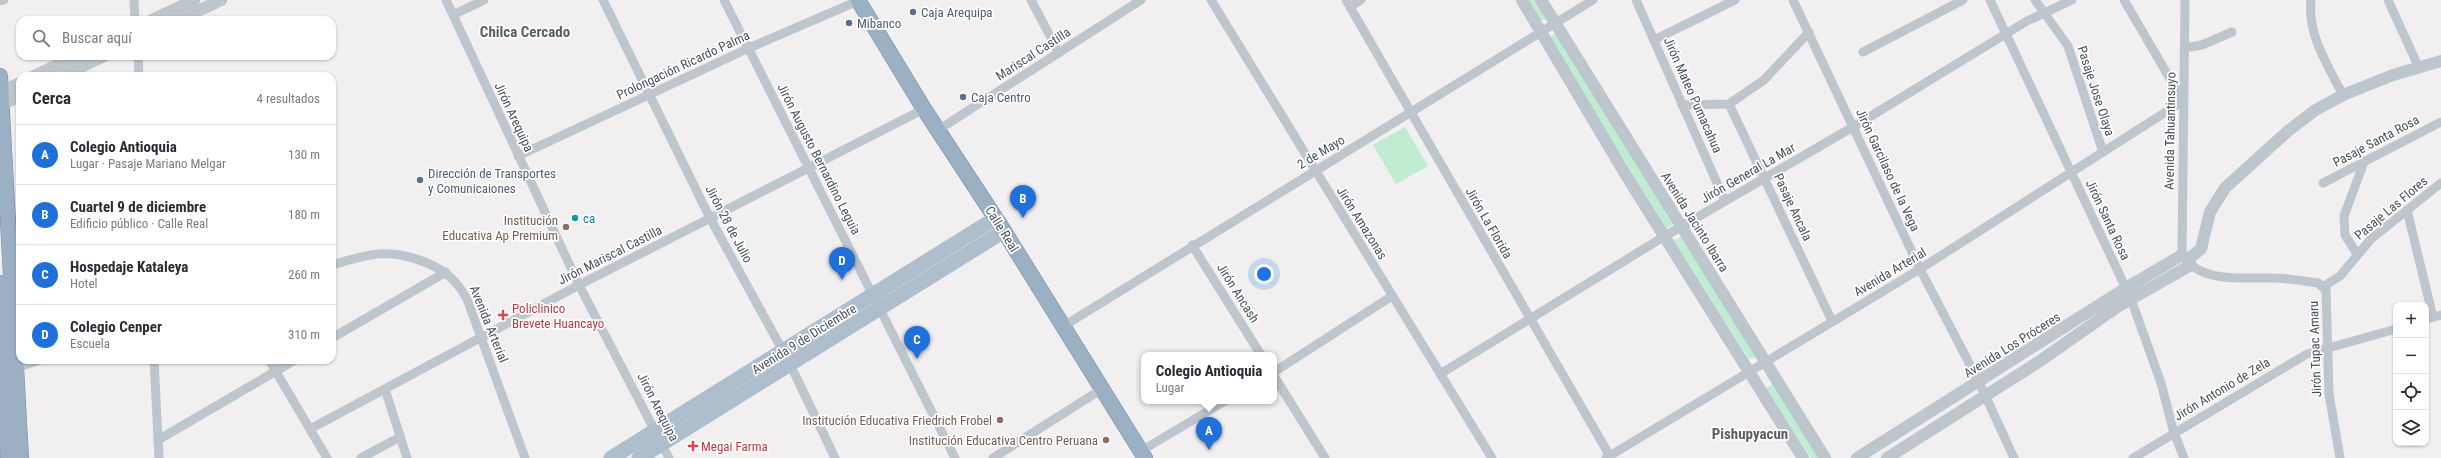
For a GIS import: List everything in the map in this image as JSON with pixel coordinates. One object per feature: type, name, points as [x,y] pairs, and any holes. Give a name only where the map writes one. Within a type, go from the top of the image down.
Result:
[{"type":"highway","name":"Calle Real","points":[[859,0],[924,108],[996,218],[1143,455]]},
{"type":"highway","points":[[0,76],[2,98],[8,458]]},
{"type":"highway","points":[[0,283],[7,371],[21,458]]},
{"type":"main road","name":"Avenida 9 de Diciembre","points":[[876,302],[996,218]]},
{"type":"main road","name":"Avenida 9 de Diciembre","points":[[640,458],[786,358],[876,302],[1004,231]]},
{"type":"main road","name":"Avenida 9 de Diciembre","points":[[612,458],[655,430],[786,358]]},
{"type":"street","points":[[0,1],[4,0]]},
{"type":"street","points":[[134,0],[135,16]]},
{"type":"street","points":[[160,16],[194,0]]},
{"type":"street","points":[[187,16],[221,0]]},
{"type":"street","name":"Jirón Arequipa","points":[[446,0],[579,285],[669,458]]},
{"type":"street","points":[[453,15],[484,0]]},
{"type":"street","name":"Jirón 28 de Julio","points":[[603,0],[710,218],[786,358],[835,458]]},
{"type":"street","name":"Jirón Augusto Bernardino Leguia","points":[[724,0],[955,458]]},
{"type":"street","name":"Prolongación Ricardo Palma","points":[[518,156],[749,48],[859,0]]},
{"type":"street","points":[[1030,0],[1059,52]]},
{"type":"street","name":"Mariscal Castilla","points":[[938,130],[1141,0]]},
{"type":"street","name":"Jirón Amazonas","points":[[1211,0],[1492,458]]},
{"type":"street","points":[[1348,4],[1361,0]]},
{"type":"street","points":[[1522,0],[1580,99],[1803,458]]},
{"type":"street","name":"Avenida Jacinto Ibarra","points":[[1541,0],[1825,458]]},
{"type":"street","name":"2 de Mayo","points":[[1062,326],[1593,0]]},
{"type":"street","name":"Jirón Mateo Pumacahua","points":[[1636,0],[1725,201]]},
{"type":"street","points":[[1654,40],[1735,0]]},
{"type":"street","name":"Jirón Garcilaso de la Vega","points":[[1793,0],[1920,269],[1979,382],[2014,458]]},
{"type":"street","points":[[1863,52],[1963,0]]},
{"type":"street","name":"Jirón Santa Rosa","points":[[1990,0],[2131,299],[2161,383],[2174,433],[2184,458]]},
{"type":"street","name":"Pasaje Jose Olaya","points":[[2035,0],[2042,12],[2068,46],[2103,152]]},
{"type":"street","name":"Jirón General La Mar","points":[[1440,374],[1665,236],[1853,127],[2042,12],[2072,0]]},
{"type":"street","points":[[2124,0],[2183,101]]},
{"type":"street","name":"Avenida Tahuantinsuyo","points":[[2185,0],[2183,101],[2187,260]]},
{"type":"street","points":[[2311,0],[2311,19],[2315,39],[2343,95]]},
{"type":"street","points":[[2388,0],[2419,68]]},
{"type":"street","name":"Jirón La Florida","points":[[1348,4],[1609,457]]},
{"type":"street","points":[[1682,105],[1730,104],[1764,80],[1809,32]]},
{"type":"street","points":[[2184,48],[2202,45],[2232,32]]},
{"type":"street","points":[[42,72],[68,60]]},
{"type":"street","points":[[70,72],[96,60]]},
{"type":"street","points":[[138,60],[139,72]]},
{"type":"street","name":"Avenida Los Próceres","points":[[1887,458],[1985,396],[2199,252],[2210,212],[2226,188],[2288,130],[2314,111],[2343,95],[2393,75],[2441,61]]},
{"type":"street","points":[[2,98],[16,86]]},
{"type":"street","points":[[1580,99],[1597,90]]},
{"type":"street","points":[[2,98],[16,96]]},
{"type":"street","name":"Avenida Arterial","points":[[1609,457],[1764,361],[1920,269],[2183,101]]},
{"type":"street","name":"Pasaje Ancala","points":[[1730,104],[1832,321]]},
{"type":"street","name":"Jirón Mariscal Castilla","points":[[310,429],[579,285],[924,108]]},
{"type":"street","name":"Pasaje Santa Rosa","points":[[2323,183],[2441,122]]},
{"type":"street","points":[[2357,254],[2345,235],[2344,216],[2364,162]]},
{"type":"street","name":"Pasaje Las Flores","points":[[2327,285],[2340,276],[2371,238],[2441,184]]},
{"type":"street","points":[[2407,210],[2433,317]]},
{"type":"street","name":"Jirón Ancash","points":[[1192,245],[1259,352]]},
{"type":"street","name":"Avenida Arterial","points":[[336,265],[360,256],[383,253],[404,254],[446,272],[458,283],[467,299],[525,458]]},
{"type":"street","name":"Avenida Los Próceres","points":[[1857,458],[2126,288],[2187,260]]},
{"type":"street","name":"Jirón Tupac Amaru","points":[[2187,260],[2208,274],[2227,278],[2273,278],[2327,285],[2332,421],[2340,458]]},
{"type":"street","points":[[336,336],[446,272]]},
{"type":"street","points":[[1277,370],[1392,296]]},
{"type":"street","name":"Jirón Antonio de Zela","points":[[2133,458],[2307,354],[2393,330]]},
{"type":"street","points":[[7,371],[28,364]]},
{"type":"street","points":[[154,364],[159,458]]},
{"type":"street","points":[[272,364],[327,458]]},
{"type":"street","points":[[158,440],[288,364]]},
{"type":"street","points":[[1277,381],[1325,458]]},
{"type":"street","points":[[385,389],[407,458]]},
{"type":"street","points":[[993,458],[1102,389]]},
{"type":"street","points":[[1143,455],[1220,404]]},
{"type":"street","points":[[361,458],[400,437]]},
{"type":"green space","points":[[1528,0],[1535,0],[1547,20],[1540,20]]},
{"type":"green space","points":[[1557,33],[1673,225],[1666,228],[1549,37]]},
{"type":"green space","points":[[1405,127],[1428,166],[1396,184],[1373,145]]},
{"type":"green space","points":[[1683,236],[1756,357],[1749,359],[1674,240]]},
{"type":"green space","points":[[1773,384],[1818,458],[1811,458],[1766,388]]},
{"type":"place","name":"Caja Arequipa","points":[[913,12]]},
{"type":"place","name":"Mibanco","points":[[849,23]]},
{"type":"place","name":"Caja Centro","points":[[963,97]]},
{"type":"place","name":"Dirección de Transportes y Comunicaiones","points":[[420,180]]},
{"type":"place","name":"ca","points":[[575,218]]},
{"type":"place","name":"Cuartel 9 de diciembre","points":[[1023,218]]},
{"type":"place","name":"Institución Educativa Ap Premium","points":[[566,227]]},
{"type":"place","name":"Colegio Cenper","points":[[842,280]]},
{"type":"place","name":"Policlinico Brevete Huancayo","points":[[503,315]]},
{"type":"place","name":"Hospedaje Kataleya","points":[[917,359]]},
{"type":"place","name":"Institución Educativa Friedrich Frobel","points":[[1000,420]]},
{"type":"place","name":"Institución Educativa Centro Peruana","points":[[1106,440]]},
{"type":"place","name":"Megai Farma","points":[[693,446]]},
{"type":"place","name":"Colegio Antioquia","points":[[1209,450]]},
{"type":"district","name":"Chilca Cercado","points":[[525,32]]},
{"type":"district","name":"Pishupyacun","points":[[1750,434]]}]
